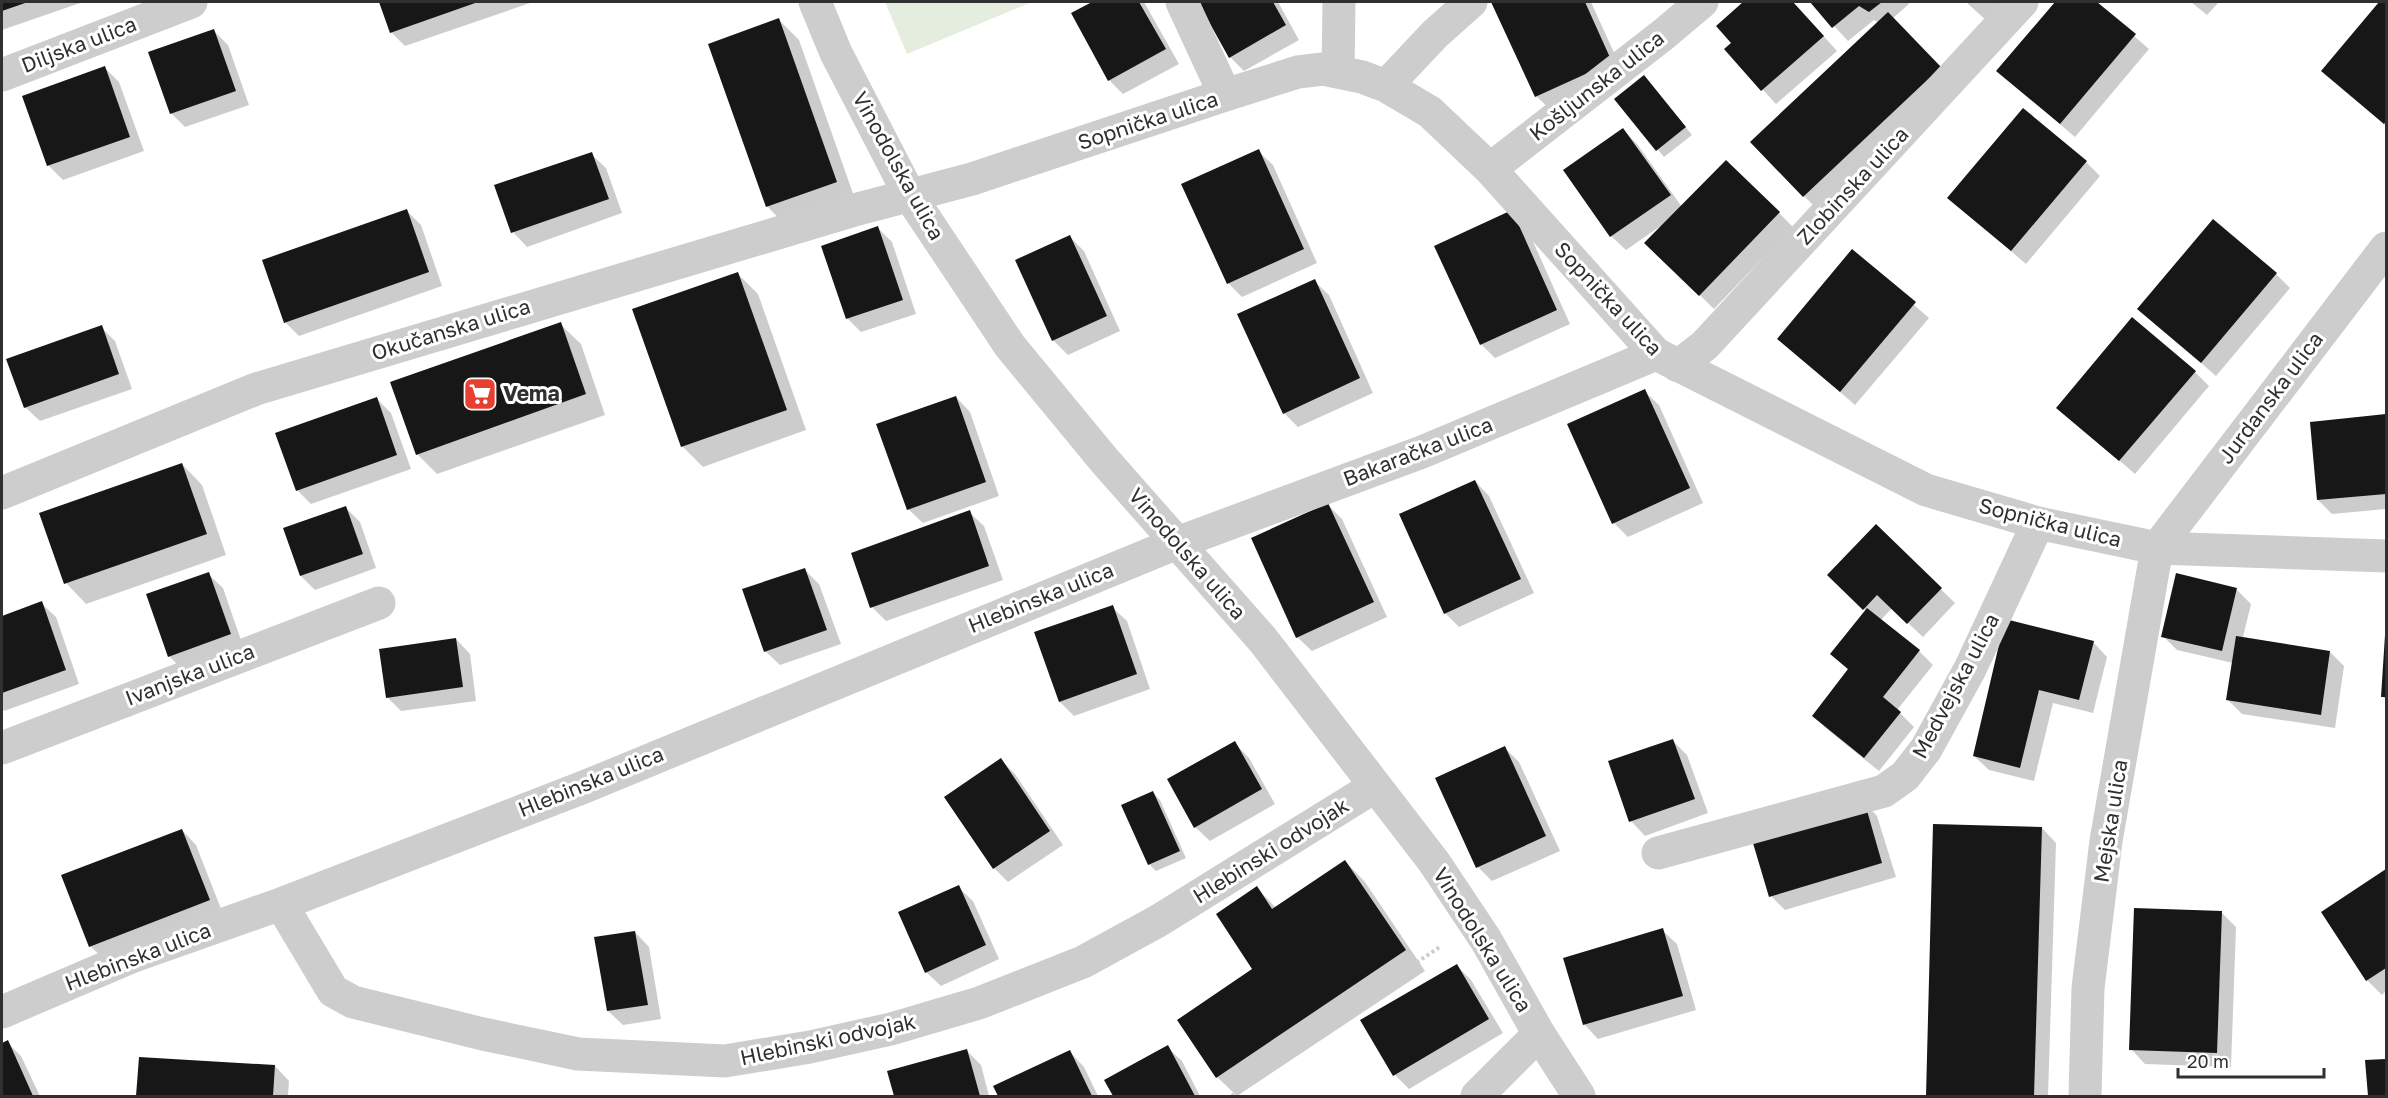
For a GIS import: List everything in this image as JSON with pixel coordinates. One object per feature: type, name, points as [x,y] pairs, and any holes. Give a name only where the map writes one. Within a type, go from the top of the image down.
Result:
[{"type":"street","name":"Diljska ulica","points":[[2,75],[191,2]]},
{"type":"street","name":"Vinodolska ulica","points":[[815,2],[836,53],[910,196],[1010,346],[1104,460],[1263,640],[1374,787],[1434,861],[1474,923],[1539,1034],[1580,1096]]},
{"type":"street","points":[[1182,2],[1225,95]]},
{"type":"street","points":[[1338,71],[1339,2]]},
{"type":"street","points":[[1386,86],[1435,34],[1471,2]]},
{"type":"street","name":"Košljunska ulica","points":[[1490,169],[1702,2]]},
{"type":"street","name":"Zlobinska ulica","points":[[1667,360],[1705,345],[2022,2]]},
{"type":"street","name":"Sopnička ulica","points":[[910,196],[1298,72],[1323,69],[1338,71],[1386,86],[1430,112],[1490,169],[1667,360],[1926,490],[2038,523],[2157,548],[2386,556]]},
{"type":"street","name":"Okučanska ulica","points":[[2,493],[256,389],[846,212],[910,196]]},
{"type":"street","name":"Jurdanska ulica","points":[[2157,548],[2386,248]]},
{"type":"street","name":"Bakaračka ulica","points":[[1177,543],[1667,360]]},
{"type":"street","name":"Medvejska ulica","points":[[1658,853],[1884,791],[1905,776],[1926,749],[1970,669],[2038,523]]},
{"type":"street","name":"Hlebinska ulica","points":[[2,1012],[131,957],[281,904],[584,787],[1177,543]]},
{"type":"street","name":"Mejska ulica","points":[[2085,1096],[2088,987],[2105,853],[2157,548]]},
{"type":"street","name":"Ivanjska ulica","points":[[2,748],[379,603]]},
{"type":"street","name":"Hlebinski odvojak","points":[[281,904],[333,991],[353,1002],[483,1034],[578,1054],[725,1061],[810,1047],[891,1029],[979,1004],[1083,962],[1158,921],[1374,787]]},
{"type":"street","points":[[1477,1096],[1539,1034]]},
{"type":"path","points":[[1232,1096],[1336,1017],[1474,923]]},
{"type":"green space","points":[[885,2],[1032,2],[907,54]]},
{"type":"building","points":[[2,2],[28,2],[2,11]]},
{"type":"building","points":[[379,2],[478,2],[390,33]]},
{"type":"building","points":[[1092,2],[1139,2],[1166,49],[1108,81],[1071,13]]},
{"type":"building","points":[[1198,2],[1273,2],[1286,25],[1229,58]]},
{"type":"building","points":[[1491,2],[1585,2],[1612,62],[1535,97]]},
{"type":"building","points":[[1743,2],[1793,2],[1824,36],[1761,91],[1724,49],[1731,43],[1716,26]]},
{"type":"building","points":[[1810,2],[1882,2],[1869,12],[1859,6],[1832,28]]},
{"type":"building","points":[[2055,2],[2097,2],[2136,34],[2060,124],[1996,71]]},
{"type":"building","points":[[2379,2],[2386,2],[2386,121],[2384,124],[2321,71]]},
{"type":"building","points":[[1888,12],[1941,67],[1803,197],[1750,142]]},
{"type":"building","points":[[779,18],[837,182],[766,207],[708,44]]},
{"type":"building","points":[[214,29],[236,91],[170,114],[148,52]]},
{"type":"building","points":[[105,66],[130,137],[47,166],[22,96]]},
{"type":"building","points":[[1644,75],[1686,127],[1656,151],[1614,99]]},
{"type":"building","points":[[2023,108],[2087,161],[2011,251],[1947,198]]},
{"type":"building","points":[[1623,128],[1671,195],[1610,237],[1563,170]]},
{"type":"building","points":[[1259,149],[1304,249],[1227,284],[1181,184]]},
{"type":"building","points":[[592,152],[609,199],[511,233],[494,185]]},
{"type":"building","points":[[1726,160],[1780,212],[1699,296],[1644,243]]},
{"type":"building","points":[[407,209],[429,272],[284,323],[262,260]]},
{"type":"building","points":[[1512,210],[1557,310],[1480,345],[1434,246]]},
{"type":"building","points":[[2213,219],[2277,273],[2201,363],[2137,309]]},
{"type":"building","points":[[878,226],[903,300],[846,319],[821,246]]},
{"type":"building","points":[[1070,235],[1107,316],[1052,341],[1015,260]]},
{"type":"building","points":[[1852,249],[1916,302],[1840,392],[1777,339]]},
{"type":"building","points":[[738,272],[787,410],[681,447],[632,309]]},
{"type":"building","points":[[1315,279],[1360,378],[1283,414],[1237,314]]},
{"type":"building","points":[[2132,317],[2196,371],[2119,461],[2056,408]]},
{"type":"building","points":[[561,322],[586,394],[416,455],[390,382]]},
{"type":"building","points":[[102,325],[119,374],[24,408],[6,359]]},
{"type":"building","points":[[1645,389],[1690,488],[1612,524],[1567,424]]},
{"type":"building","points":[[956,396],[986,482],[907,510],[876,424]]},
{"type":"building","points":[[377,397],[397,455],[296,491],[275,433]]},
{"type":"building","points":[[2386,414],[2386,494],[2317,500],[2310,422]]},
{"type":"building","points":[[182,463],[207,534],[64,584],[39,513]]},
{"type":"building","points":[[1475,480],[1521,579],[1444,614],[1399,514]]},
{"type":"building","points":[[1328,503],[1374,602],[1296,638],[1251,538]]},
{"type":"building","points":[[346,506],[363,554],[300,576],[283,528]]},
{"type":"building","points":[[970,510],[989,566],[870,608],[851,553]]},
{"type":"building","points":[[1876,524],[1942,588],[1907,624],[1877,595],[1863,610],[1827,575]]},
{"type":"building","points":[[805,568],[827,630],[764,652],[742,589]]},
{"type":"building","points":[[209,572],[231,634],[168,657],[146,594]]},
{"type":"building","points":[[2176,573],[2237,588],[2222,651],[2161,637]]},
{"type":"building","points":[[42,601],[66,670],[2,693],[2,616]]},
{"type":"building","points":[[1113,605],[1137,674],[1059,702],[1034,632]]},
{"type":"building","points":[[1867,608],[1920,650],[1883,697],[1901,712],[1864,758],[1812,716],[1848,669],[1830,654]]},
{"type":"building","points":[[2005,619],[2094,641],[2079,700],[2039,690],[2020,768],[1973,756]]},
{"type":"building","points":[[2385,635],[2386,697],[2381,697]]},
{"type":"building","points":[[2236,636],[2330,651],[2321,715],[2226,700]]},
{"type":"building","points":[[456,638],[463,687],[386,698],[379,649]]},
{"type":"building","points":[[1673,739],[1695,799],[1629,822],[1608,761]]},
{"type":"building","points":[[1235,741],[1262,789],[1194,828],[1167,779]]},
{"type":"building","points":[[1505,746],[1546,836],[1476,868],[1435,778]]},
{"type":"building","points":[[1001,758],[1050,831],[993,869],[944,797]]},
{"type":"building","points":[[1153,791],[1180,851],[1148,865],[1121,805]]},
{"type":"building","points":[[1864,800],[1882,863],[1769,897],[1750,833]]},
{"type":"building","points":[[1933,824],[2042,827],[2034,1096],[1926,1096]]},
{"type":"building","points":[[182,829],[210,900],[89,947],[61,875]]},
{"type":"building","points":[[1345,860],[1406,950],[1216,1078],[1177,1020],[1252,969],[1216,914],[1257,886],[1272,909]]},
{"type":"building","points":[[2386,869],[2386,968],[2366,981],[2321,912]]},
{"type":"building","points":[[959,885],[986,945],[925,973],[898,912]]},
{"type":"building","points":[[2134,908],[2222,911],[2217,1053],[2129,1050]]},
{"type":"building","points":[[1663,928],[1683,996],[1583,1025],[1563,958]]},
{"type":"building","points":[[635,931],[648,1005],[607,1011],[594,937]]},
{"type":"building","points":[[1457,964],[1489,1019],[1393,1076],[1360,1020]]},
{"type":"building","points":[[8,1040],[33,1096],[2,1096],[2,1043]]},
{"type":"building","points":[[1168,1045],[1195,1096],[1113,1096],[1104,1080]]},
{"type":"building","points":[[967,1049],[980,1096],[894,1096],[887,1071]]},
{"type":"building","points":[[1070,1050],[1092,1096],[998,1096],[993,1086]]},
{"type":"building","points":[[139,1057],[275,1065],[273,1096],[136,1096]]},
{"type":"building","points":[[2386,1059],[2386,1096],[2368,1096],[2365,1060]]},
{"type":"place","name":"Vema","points":[[480,394]]}]
